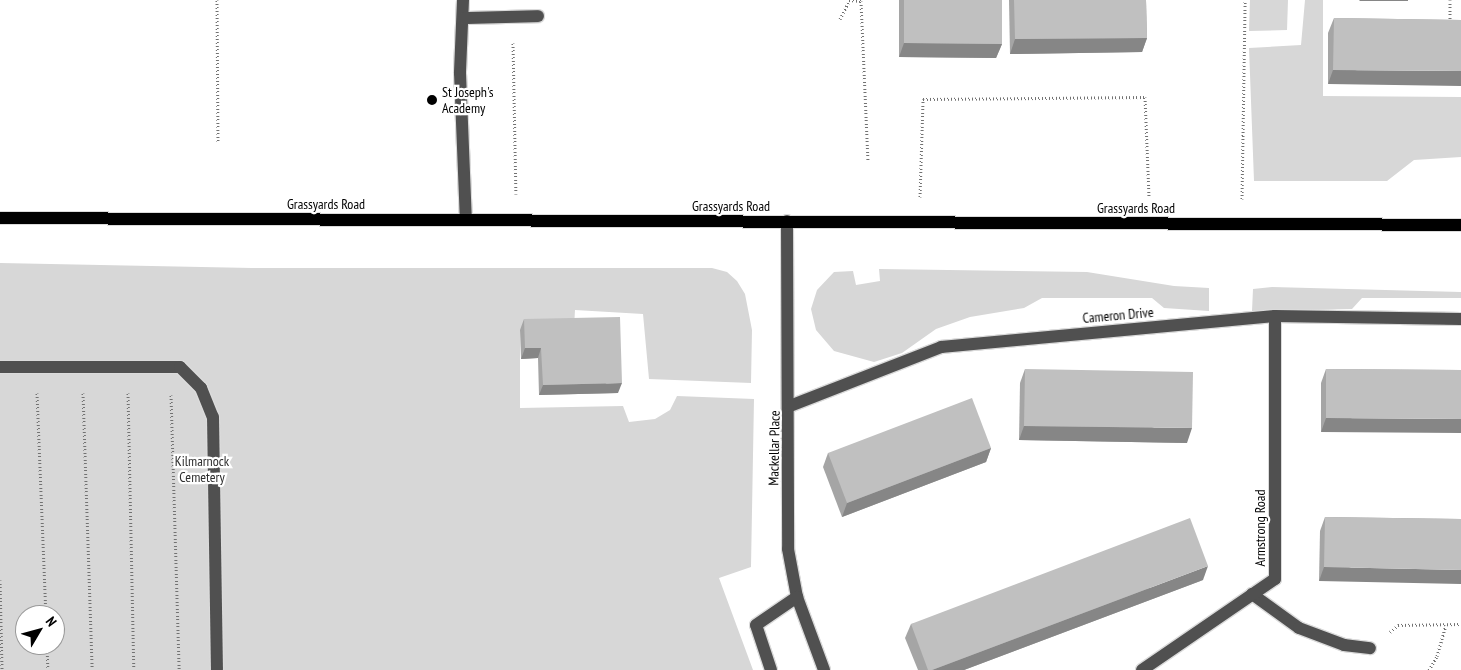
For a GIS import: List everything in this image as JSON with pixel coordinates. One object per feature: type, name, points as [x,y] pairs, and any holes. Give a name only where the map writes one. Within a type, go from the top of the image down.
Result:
[{"type":"main road","name":"Grassyards Road","points":[[0,218],[1461,225]]},
{"type":"street","points":[[463,0],[464,18],[460,73],[466,220]]},
{"type":"street","points":[[464,18],[538,16]]},
{"type":"street","name":"Mackellar Place","points":[[787,221],[790,406],[788,549],[797,597],[824,670]]},
{"type":"street","name":"Cameron Drive","points":[[790,406],[941,347],[1275,316],[1461,319]]},
{"type":"street","name":"Armstrong Road","points":[[1142,670],[1275,579],[1275,316]]},
{"type":"street","points":[[0,368],[170,366],[180,367],[201,388],[213,417],[217,670]]},
{"type":"street","points":[[1252,594],[1299,628],[1344,645],[1370,648]]},
{"type":"street","points":[[771,670],[756,625],[797,597]]},
{"type":"path","points":[[217,0],[218,142]]},
{"type":"path","points":[[840,19],[849,0],[860,1],[868,160]]},
{"type":"path","points":[[1241,224],[1245,0]]},
{"type":"path","points":[[1450,0],[1450,26]]},
{"type":"path","points":[[512,16],[517,220]]},
{"type":"path","points":[[1440,26],[1456,26]]},
{"type":"path","points":[[919,222],[923,99],[1145,97],[1150,223]]},
{"type":"path","points":[[170,366],[179,670]]},
{"type":"path","points":[[82,367],[92,670]]},
{"type":"path","points":[[128,367],[134,670]]},
{"type":"path","points":[[36,368],[46,605]]},
{"type":"path","points":[[0,580],[2,670]]},
{"type":"path","points":[[1370,648],[1398,625],[1461,624]]},
{"type":"path","points":[[1429,670],[1437,656],[1446,625]]},
{"type":"path","points":[[47,655],[48,670]]},
{"type":"green space","points":[[1250,0],[1288,0],[1287,30],[1249,31]]},
{"type":"green space","points":[[1305,0],[1323,0],[1323,96],[1461,97],[1461,157],[1414,160],[1387,181],[1254,181],[1249,48],[1301,45]]},
{"type":"green space","name":"Kilmarnock Cemetery","points":[[0,263],[252,268],[712,268],[727,272],[737,281],[745,294],[752,330],[751,383],[649,379],[643,314],[575,310],[574,328],[520,330],[520,408],[623,406],[629,422],[655,419],[670,410],[677,396],[754,399],[751,567],[719,578],[753,670],[0,670]]},
{"type":"green space","points":[[879,269],[1087,272],[1174,286],[1209,288],[1209,311],[1164,308],[1152,298],[1042,298],[1024,308],[970,317],[936,329],[902,353],[874,362],[834,351],[816,330],[811,309],[817,290],[834,272],[853,271],[856,285],[880,281]]},
{"type":"green space","points":[[1272,287],[1461,292],[1461,298],[1362,298],[1352,309],[1252,311],[1253,289]]},
{"type":"building","points":[[904,0],[1002,0],[1002,44],[904,43]]},
{"type":"building","points":[[1014,0],[1146,0],[1147,38],[1015,39]]},
{"type":"building","points":[[1334,18],[1461,20],[1461,71],[1333,70]]},
{"type":"building","points":[[620,317],[622,383],[543,385],[541,348],[525,348],[524,319]]},
{"type":"building","points":[[1025,369],[1193,372],[1192,428],[1024,426]]},
{"type":"building","points":[[1326,369],[1461,370],[1461,419],[1326,418]]},
{"type":"building","points":[[972,398],[991,448],[847,503],[828,453]]},
{"type":"building","points":[[1325,517],[1461,519],[1461,570],[1324,567]]},
{"type":"building","points":[[1190,518],[1208,566],[928,670],[911,624]]},
{"type":"place","name":"St Joseph's Academy","points":[[432,100]]}]
